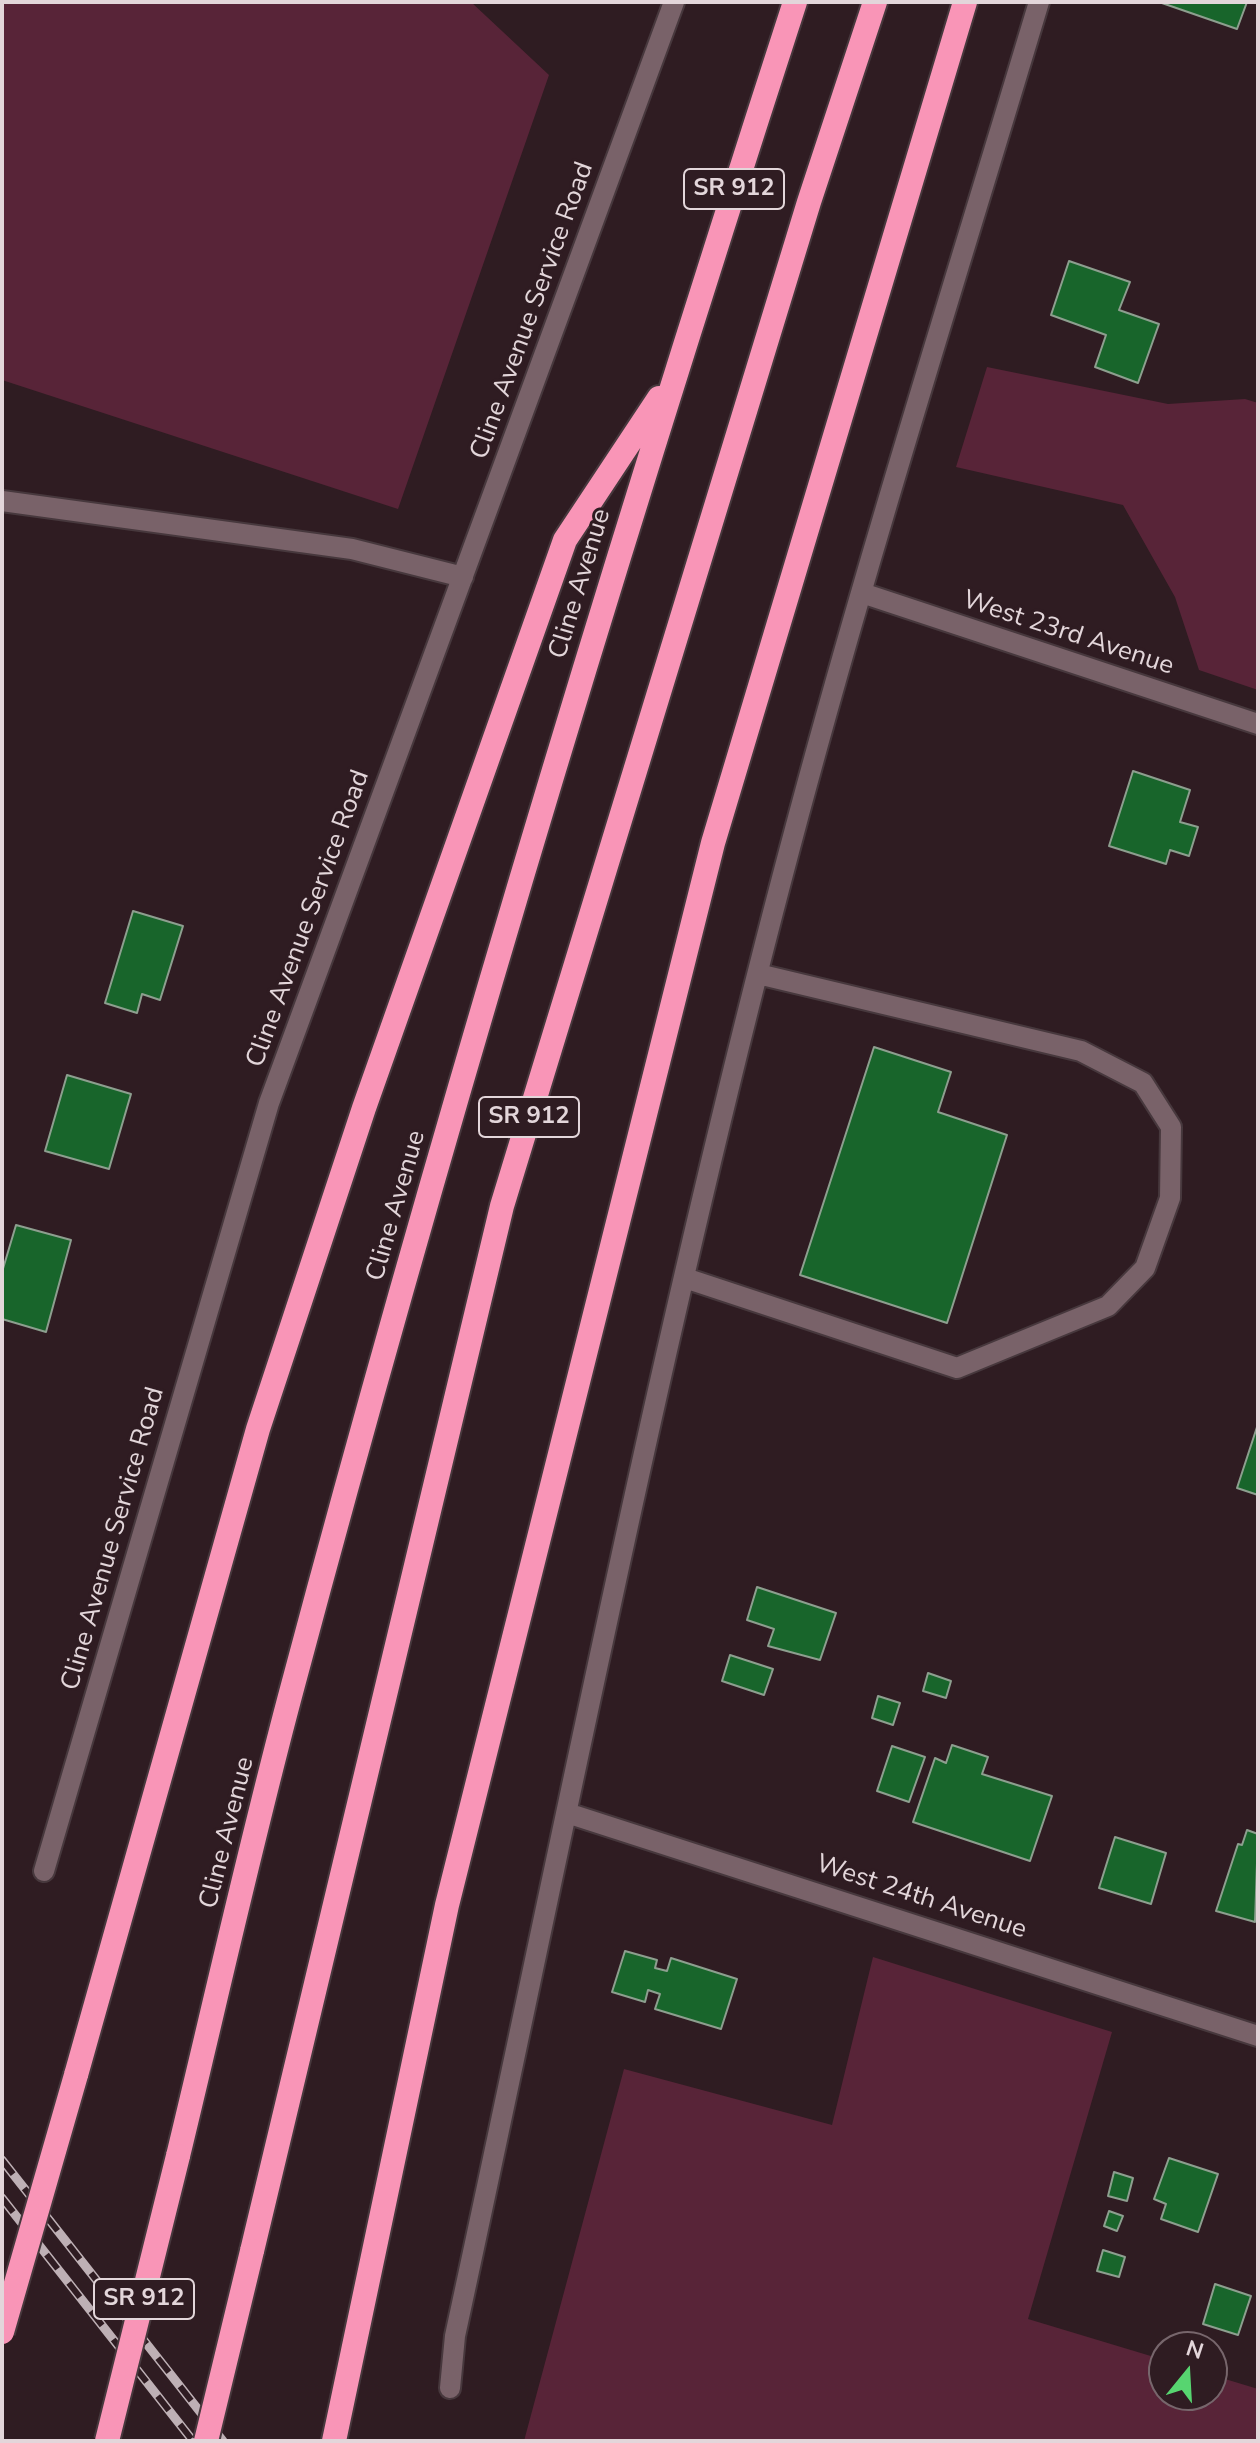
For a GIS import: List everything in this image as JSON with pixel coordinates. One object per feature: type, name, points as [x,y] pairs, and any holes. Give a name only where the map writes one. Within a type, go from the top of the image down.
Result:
[{"type":"highway","name":"Cline Avenue","points":[[107,2441],[292,1690],[466,1063],[674,376],[795,2]]},
{"type":"highway","name":"SR 912","points":[[206,2441],[502,1206],[809,202],[875,2]]},
{"type":"highway","points":[[334,2441],[350,2377],[447,1905],[713,843],[965,2]]},
{"type":"highway","points":[[2,2332],[258,1429],[364,1108],[565,540],[674,376]]},
{"type":"street","name":"Cline Avenue Service Road","points":[[44,1871],[269,1103],[674,2]]},
{"type":"street","points":[[450,2388],[455,2336],[567,1813],[685,1278],[758,974],[799,814],[862,593],[1039,2]]},
{"type":"street","points":[[2,501],[352,549],[463,577]]},
{"type":"street","name":"West 23rd Avenue","points":[[862,593],[1258,724]]},
{"type":"street","points":[[685,1278],[957,1368],[1108,1306],[1145,1268],[1170,1198],[1171,1127],[1143,1083],[1081,1051],[758,974]]},
{"type":"street","name":"West 24th Avenue","points":[[567,1813],[1258,2036]]},
{"type":"shaded area","points":[[2,2],[471,2],[549,75],[398,509],[2,380]]},
{"type":"shaded area","points":[[987,367],[1168,404],[1245,399],[1258,403],[1258,690],[1199,670],[1175,597],[1123,505],[956,467]]},
{"type":"shaded area","points":[[873,1957],[1112,2032],[1028,2319],[1148,2355],[1148,2411],[1228,2411],[1228,2380],[1258,2389],[1258,2441],[524,2441],[624,2069],[832,2125]]},
{"type":"building","points":[[1159,2],[1247,2],[1237,29]]},
{"type":"building","points":[[1069,261],[1130,282],[1119,310],[1159,324],[1138,383],[1095,367],[1106,335],[1051,315]]},
{"type":"building","points":[[1133,771],[1190,790],[1180,822],[1198,827],[1189,856],[1170,850],[1166,864],[1109,846]]},
{"type":"building","points":[[133,911],[183,926],[160,1000],[142,994],[137,1013],[105,1003]]},
{"type":"building","points":[[874,1047],[951,1072],[938,1112],[1007,1135],[947,1323],[800,1275]]},
{"type":"building","points":[[67,1075],[131,1094],[109,1169],[45,1151]]},
{"type":"building","points":[[16,1225],[71,1240],[46,1332],[2,1319],[2,1272]]},
{"type":"building","points":[[1258,1424],[1258,1495],[1237,1488]]},
{"type":"building","points":[[757,1587],[836,1613],[820,1660],[768,1646],[774,1629],[747,1620]]},
{"type":"building","points":[[730,1655],[773,1669],[764,1695],[722,1681]]},
{"type":"building","points":[[928,1673],[951,1681],[946,1698],[923,1691]]},
{"type":"building","points":[[878,1696],[900,1703],[893,1725],[872,1718]]},
{"type":"building","points":[[952,1745],[988,1757],[982,1774],[1052,1796],[1030,1861],[913,1822],[935,1758],[946,1763]]},
{"type":"building","points":[[892,1746],[925,1757],[909,1802],[877,1791]]},
{"type":"building","points":[[1247,1830],[1258,1834],[1255,1922],[1216,1911],[1238,1844],[1242,1845]]},
{"type":"building","points":[[1115,1837],[1166,1853],[1151,1904],[1099,1888]]},
{"type":"building","points":[[625,1951],[657,1960],[655,1968],[667,1971],[671,1958],[737,1979],[721,2029],[655,2009],[660,1994],[648,1990],[645,2002],[612,1992]]},
{"type":"building","points":[[1169,2158],[1218,2174],[1198,2232],[1161,2219],[1166,2204],[1154,2199]]},
{"type":"building","points":[[1114,2172],[1133,2178],[1127,2201],[1108,2196]]},
{"type":"building","points":[[1109,2211],[1123,2216],[1117,2231],[1104,2226]]},
{"type":"building","points":[[1103,2250],[1125,2257],[1119,2277],[1097,2271]]},
{"type":"building","points":[[1215,2284],[1251,2296],[1238,2335],[1203,2324]]},
{"type":"railway","points":[[2,2160],[223,2441]]},
{"type":"railway","points":[[2,2198],[193,2441]]}]
